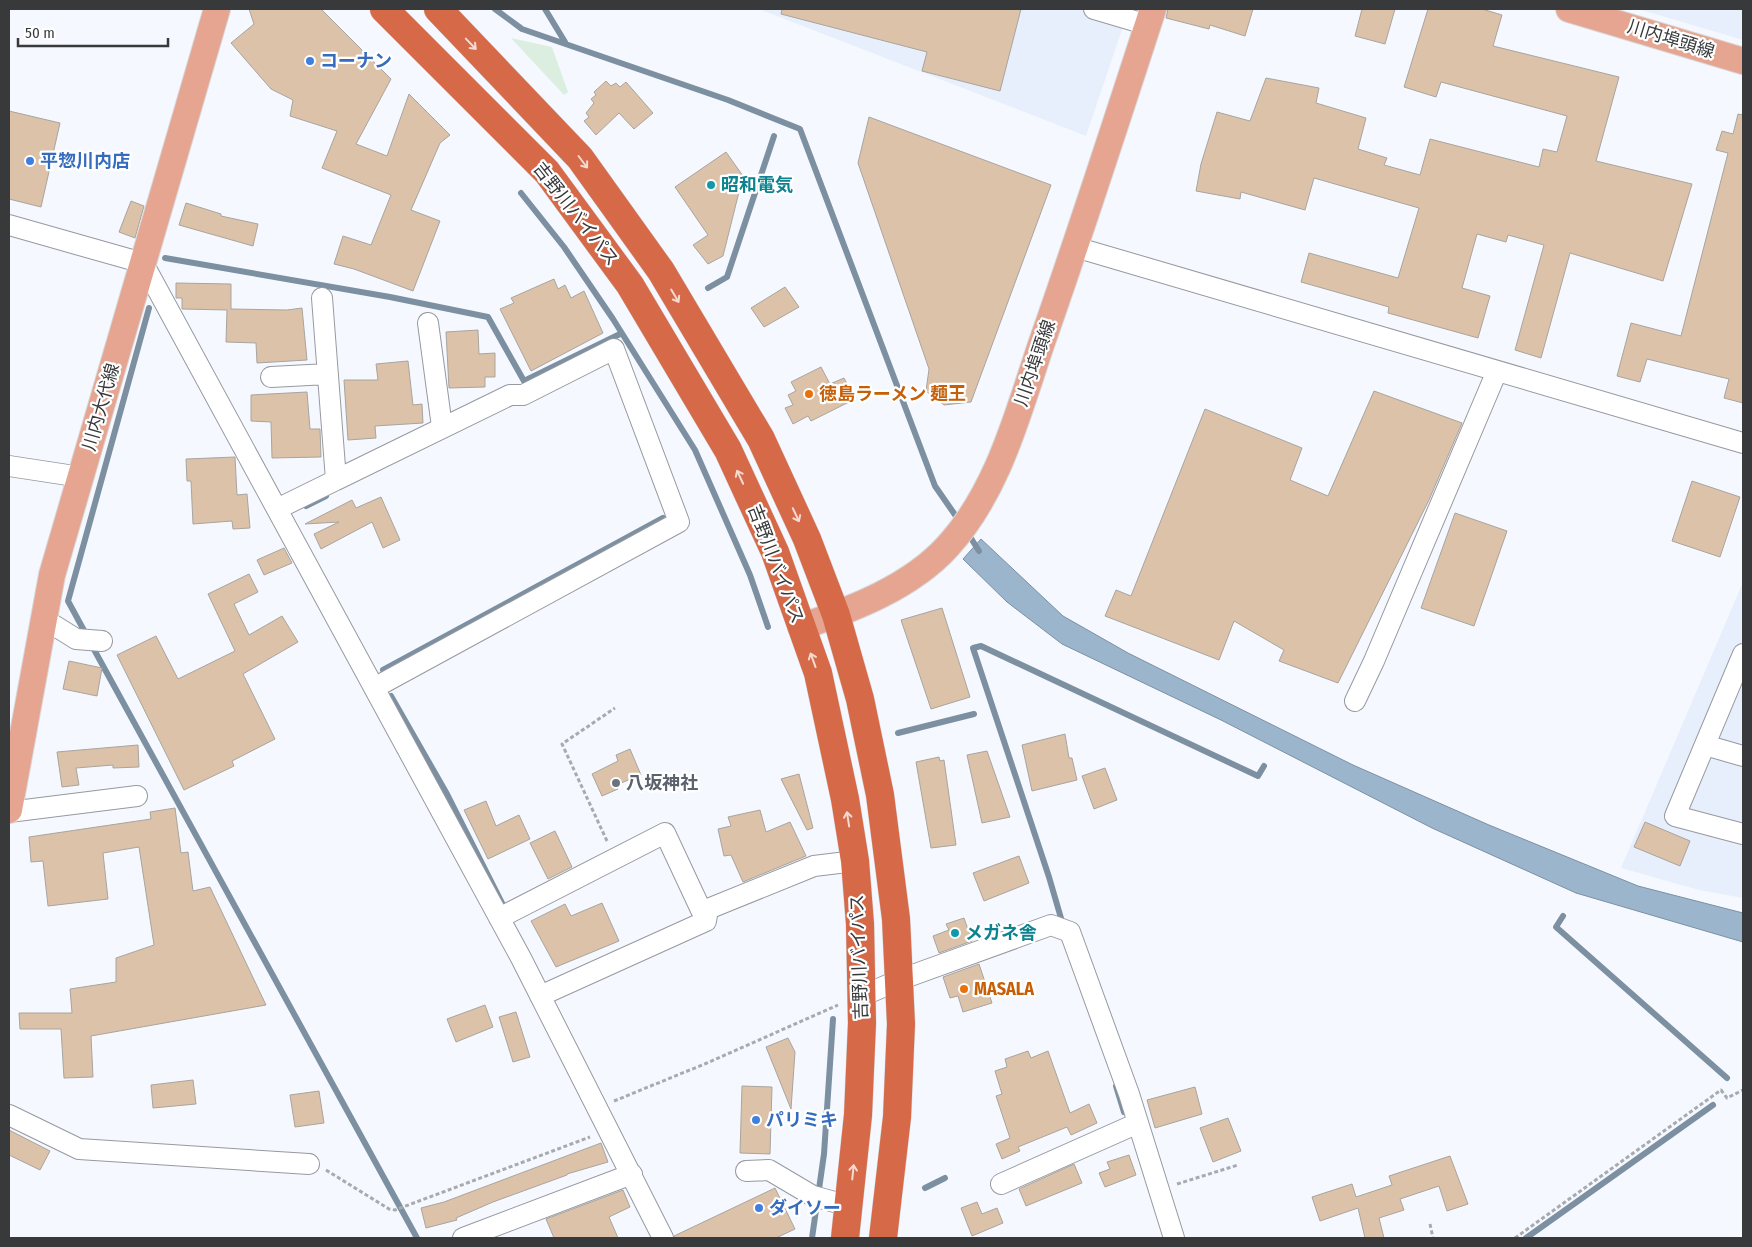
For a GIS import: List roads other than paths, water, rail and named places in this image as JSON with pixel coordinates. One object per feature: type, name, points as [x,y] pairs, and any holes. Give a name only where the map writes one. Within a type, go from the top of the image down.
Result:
[{"type":"highway","name":"吉野川バイパス","points":[[384,9],[547,172],[630,285],[728,450],[776,552],[818,673],[845,800],[855,861],[862,996],[858,1115],[845,1238]]},
{"type":"highway","name":"吉野川バイパス","points":[[438,9],[580,158],[661,271],[760,439],[807,539],[836,615],[860,699],[880,795],[896,919],[901,1024],[897,1117],[883,1238]]},
{"type":"main road","name":"川内大代線","points":[[9,811],[52,575],[217,9]]},
{"type":"main road","name":"川内埠頭線","points":[[1569,9],[1743,61]]},
{"type":"main road","name":"川内埠頭線","points":[[801,627],[862,604],[929,564],[947,547],[972,517],[986,493],[1008,440],[1075,247],[1150,17]]},
{"type":"street","points":[[1094,9],[1150,17]]},
{"type":"street","points":[[9,225],[143,263],[499,918],[664,1238]]},
{"type":"street","points":[[1075,247],[1743,443]]},
{"type":"street","points":[[322,298],[336,480]]},
{"type":"street","points":[[428,323],[442,427]]},
{"type":"street","points":[[277,509],[442,427],[510,395],[523,395],[614,349],[679,522],[374,688]]},
{"type":"street","points":[[1355,701],[1497,371]]},
{"type":"street","points":[[272,377],[328,374]]},
{"type":"street","points":[[9,466],[81,477]]},
{"type":"street","points":[[44,619],[76,639],[102,641]]},
{"type":"street","points":[[1743,654],[1675,816],[1743,834]]},
{"type":"street","points":[[1705,744],[1743,756]]},
{"type":"street","points":[[9,811],[137,796]]},
{"type":"street","points":[[499,918],[665,833],[701,910],[708,909],[814,866],[855,861]]},
{"type":"street","points":[[540,996],[706,921],[708,909]]},
{"type":"street","points":[[862,996],[899,980],[1051,925],[1070,932],[1138,1123],[1174,1238]]},
{"type":"street","points":[[9,1115],[79,1149],[309,1164]]},
{"type":"street","points":[[1001,1184],[1138,1123]]},
{"type":"street","points":[[746,1172],[769,1170],[817,1197],[849,1206]]},
{"type":"street","points":[[463,1238],[632,1174]]},
{"type":"water","points":[[981,539],[1063,616],[1128,653],[1353,765],[1489,825],[1638,886],[1743,913],[1743,942],[1576,893],[1432,828],[1221,720],[1062,644],[1007,602],[963,559]]},
{"type":"waterway","points":[[495,9],[522,29],[728,100],[800,129],[935,486],[960,522]]},
{"type":"waterway","points":[[545,9],[565,42]]},
{"type":"waterway","points":[[708,288],[727,277],[774,136]]},
{"type":"waterway","points":[[521,193],[564,247],[613,319],[695,450],[750,575],[768,627]]},
{"type":"waterway","points":[[165,258],[390,297],[488,317],[524,381],[620,334]]},
{"type":"waterway","points":[[87,636],[68,601],[149,308]]},
{"type":"waterway","points":[[306,506],[326,496]]},
{"type":"waterway","points":[[383,670],[663,518]]},
{"type":"waterway","points":[[967,532],[979,551]]},
{"type":"waterway","points":[[91,644],[417,1238]]},
{"type":"waterway","points":[[1063,925],[1049,877],[973,648],[981,646],[1258,776],[1264,766]]},
{"type":"waterway","points":[[391,696],[447,794],[502,903]]},
{"type":"waterway","points":[[898,733],[974,714]]},
{"type":"waterway","points":[[1563,916],[1556,927],[1727,1078]]},
{"type":"waterway","points":[[812,1238],[824,1154],[833,1019]]},
{"type":"waterway","points":[[1116,1086],[1124,1112]]},
{"type":"waterway","points":[[1526,1238],[1713,1105]]},
{"type":"waterway","points":[[925,1188],[945,1178]]},
{"type":"place","name":"コーナン","points":[[310,61]]},
{"type":"place","name":"平惣川内店","points":[[30,161]]},
{"type":"place","name":"昭和電気","points":[[711,185]]},
{"type":"place","name":"徳島ラーメン 麺王","points":[[809,394]]},
{"type":"place","name":"八坂神社","points":[[616,783]]},
{"type":"place","name":"メガネ舎","points":[[955,933]]},
{"type":"place","name":"MASALA","points":[[964,989]]},
{"type":"place","name":"パリミキ","points":[[756,1120]]},
{"type":"place","name":"ダイソー","points":[[759,1208]]}]
